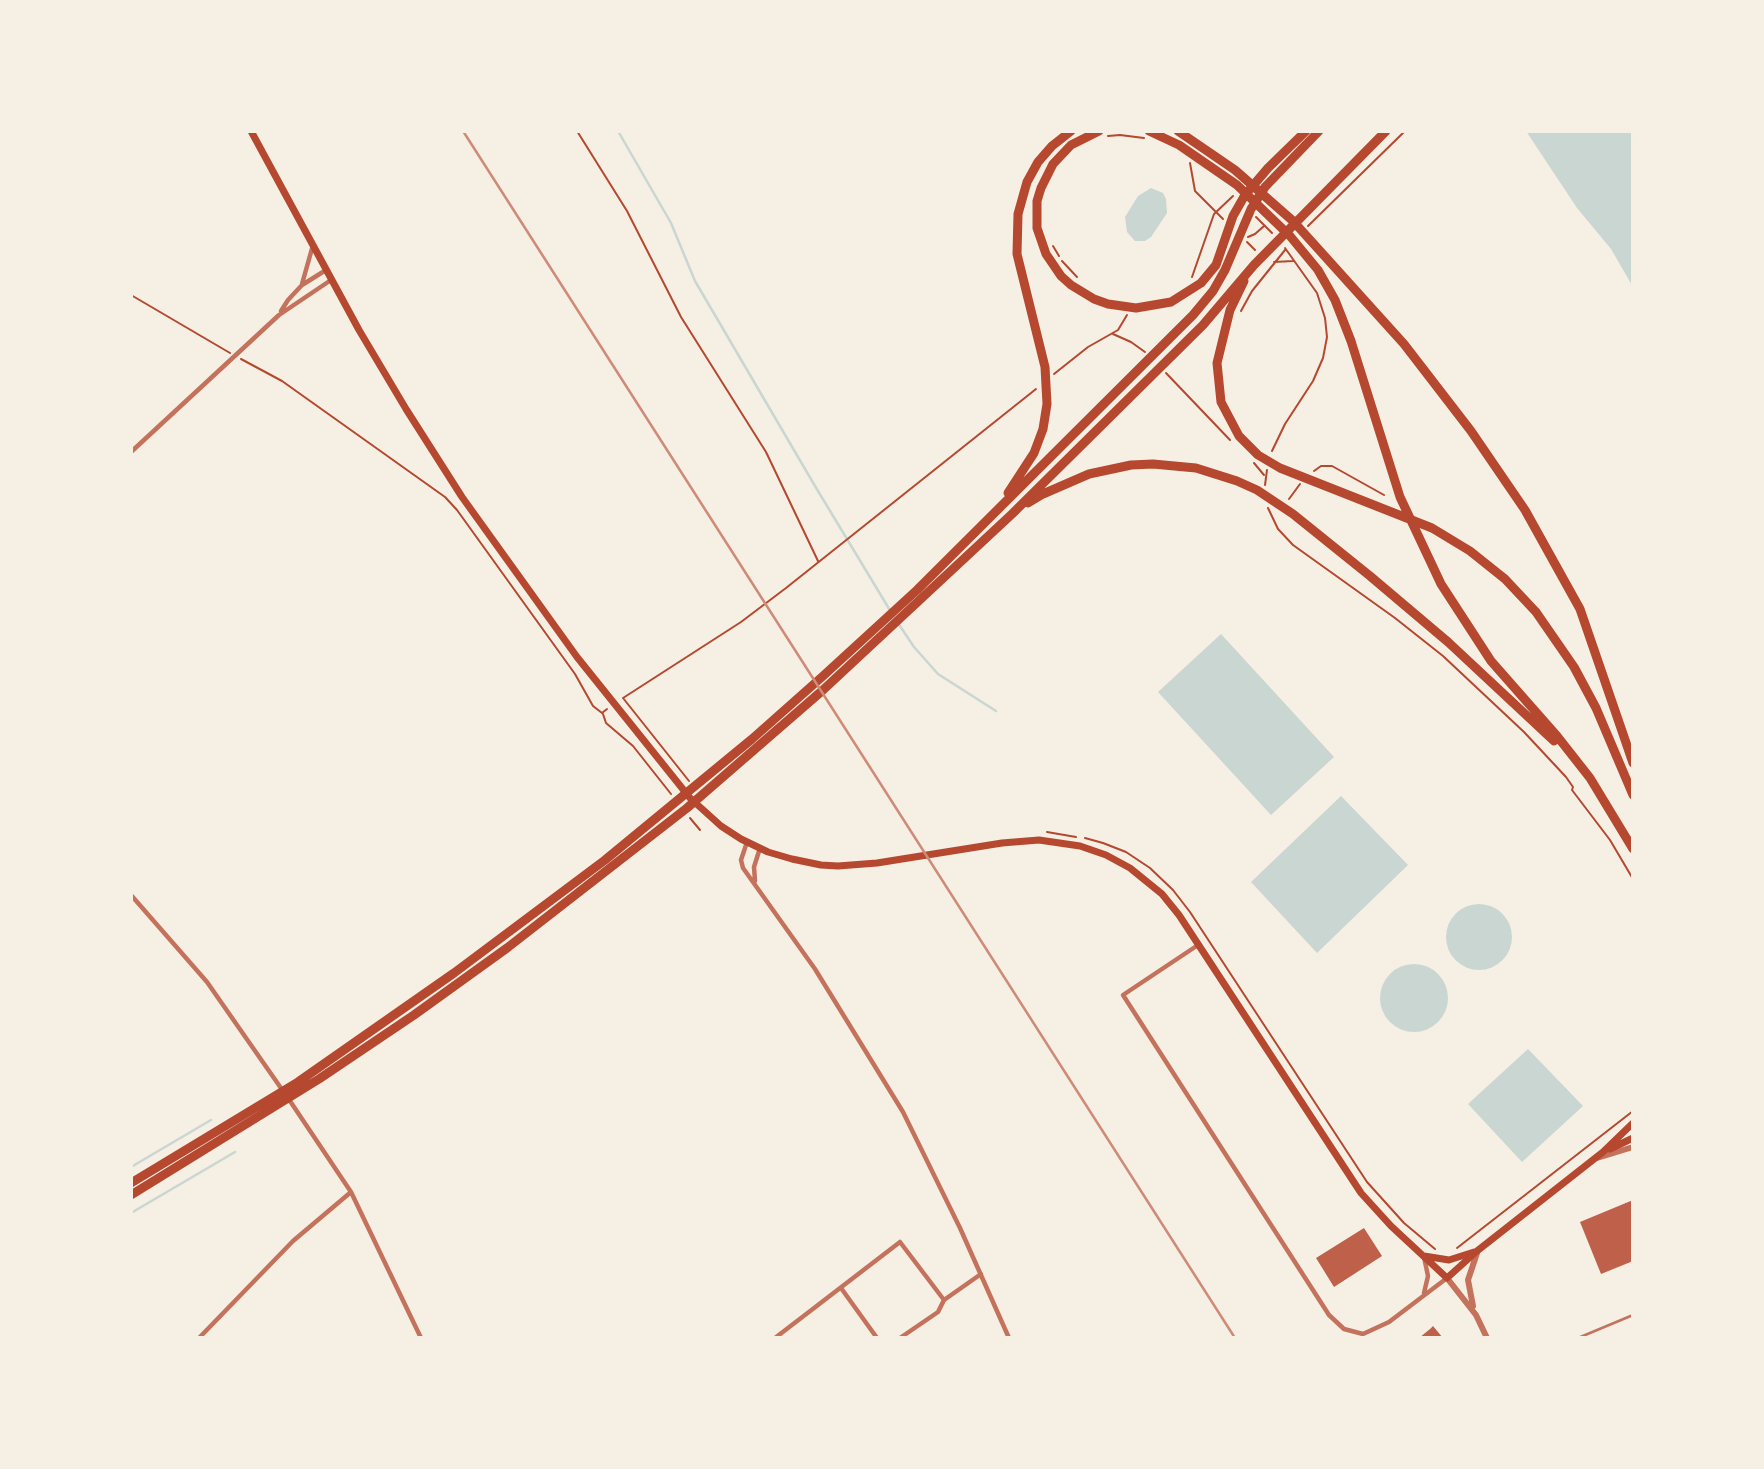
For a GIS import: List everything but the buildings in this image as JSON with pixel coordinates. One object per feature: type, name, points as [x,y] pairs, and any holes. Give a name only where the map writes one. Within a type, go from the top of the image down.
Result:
[{"type":"highway","points":[[993,515],[1034,453],[1043,429],[1047,404],[1045,367],[1017,254],[1020,204],[1038,162],[1071,131]]},
{"type":"highway","points":[[1178,131],[1214,154],[1278,206],[1350,281],[1443,393],[1499,471],[1549,551],[1580,609],[1633,763]]},
{"type":"highway","points":[[1099,135],[1071,145],[1052,164],[1037,201],[1037,228],[1052,265],[1071,285],[1108,304],[1136,308],[1171,302],[1201,283],[1216,265],[1233,216],[1245,195],[1306,131]]},
{"type":"highway","points":[[131,1195],[338,1056],[508,933],[605,860],[752,739],[823,676],[993,515],[1203,304],[1225,270],[1258,198],[1275,175],[1319,131]]},
{"type":"highway","points":[[131,1183],[220,1136],[414,1015],[596,880],[775,733],[1012,514],[1203,325],[1254,265],[1386,131]]},
{"type":"highway","points":[[1147,135],[1179,145],[1208,163],[1255,201],[1290,236],[1318,270],[1335,300],[1351,341],[1400,497],[1441,584],[1491,661],[1565,746],[1601,795],[1633,849]]},
{"type":"highway","points":[[1254,265],[1230,310],[1217,363],[1222,401],[1239,436],[1258,455],[1280,468],[1413,520],[1451,539],[1505,579],[1550,629],[1587,690],[1633,795]]},
{"type":"highway","points":[[1012,514],[1043,494],[1089,474],[1131,465],[1164,464],[1196,468],[1237,481],[1275,502],[1308,527],[1448,642],[1557,744],[1601,795]]},
{"type":"main road","points":[[251,131],[331,280],[431,449],[545,614],[690,798],[721,826],[747,842],[792,859],[838,866],[877,863],[1022,841],[1067,843],[1106,855],[1130,868],[1152,884],[1171,904],[1361,1193],[1379,1214],[1447,1278],[1603,1152],[1633,1123]]},
{"type":"main road","points":[[1603,1152],[1633,1138]]},
{"type":"main road","points":[[1424,1256],[1449,1260],[1478,1251]]},
{"type":"street","points":[[302,285],[313,245]]},
{"type":"street","points":[[279,315],[302,285],[326,270]]},
{"type":"street","points":[[131,452],[279,315],[331,280]]},
{"type":"street","points":[[747,842],[742,864],[815,969],[890,1089],[933,1170],[1009,1338]]},
{"type":"street","points":[[755,884],[754,867],[760,848]]},
{"type":"street","points":[[131,895],[207,982],[351,1192],[421,1338]]},
{"type":"street","points":[[1199,945],[1123,995],[1329,1315],[1344,1329],[1363,1334],[1389,1322],[1447,1278],[1476,1315],[1488,1338]]},
{"type":"street","points":[[1595,1158],[1633,1147]]},
{"type":"street","points":[[199,1338],[293,1241],[351,1192]]},
{"type":"street","points":[[780,1336],[900,1242],[944,1300]]},
{"type":"street","points":[[1476,1315],[1468,1287],[1469,1273],[1478,1251]]},
{"type":"street","points":[[1424,1256],[1428,1276],[1424,1294]]},
{"type":"street","points":[[900,1338],[938,1312],[944,1300],[981,1275]]},
{"type":"street","points":[[841,1287],[877,1338]]},
{"type":"lane","points":[[1578,1338],[1633,1315]]},
{"type":"path","points":[[577,131],[640,235],[681,317],[766,452],[818,562]]},
{"type":"path","points":[[1302,232],[1405,131]]},
{"type":"path","points":[[1099,135],[1147,135]]},
{"type":"path","points":[[1194,163],[1188,159],[1195,191],[1224,220]]},
{"type":"path","points":[[1243,239],[1264,226],[1274,235]]},
{"type":"path","points":[[1048,238],[1056,256],[1079,281]]},
{"type":"path","points":[[1269,459],[1278,435],[1313,381],[1323,358],[1327,337],[1325,318],[1317,293],[1283,245]]},
{"type":"path","points":[[1239,313],[1252,290],[1289,245]]},
{"type":"path","points":[[1053,246],[1084,283]]},
{"type":"path","points":[[1190,281],[1199,263]]},
{"type":"path","points":[[131,295],[282,381],[445,497],[575,674],[593,706],[602,713],[606,723],[633,746],[675,800]]},
{"type":"path","points":[[1051,377],[1088,347],[1113,333],[1125,320],[1126,309]]},
{"type":"path","points":[[1113,333],[1146,354]]},
{"type":"path","points":[[1165,372],[1233,443]]},
{"type":"path","points":[[694,786],[623,698],[741,622],[1043,383]]},
{"type":"path","points":[[1262,449],[1272,456]]},
{"type":"path","points":[[1265,477],[1268,465]]},
{"type":"path","points":[[1314,471],[1321,466],[1332,466],[1384,495],[1383,499]]},
{"type":"path","points":[[1306,471],[1319,476]]},
{"type":"path","points":[[1291,494],[1305,480]]},
{"type":"path","points":[[1268,510],[1278,529],[1293,545],[1395,618],[1443,656],[1497,705],[1566,777],[1573,787],[1572,790],[1610,840],[1633,879]]},
{"type":"path","points":[[682,809],[700,830]]},
{"type":"path","points":[[1096,841],[1126,852]]},
{"type":"path","points":[[1452,1251],[1474,1237],[1633,1111]]},
{"type":"path","points":[[1340,1143],[1390,1209],[1426,1243],[1440,1251]]},
{"type":"shaded area","points":[[1526,131],[1633,131],[1633,287],[1611,249],[1577,208]]},
{"type":"shaded area","points":[[1151,188],[1163,193],[1167,213],[1151,237],[1145,241],[1135,241],[1127,232],[1125,217],[1138,196]]},
{"type":"shaded area","points":[[1221,634],[1334,757],[1271,815],[1158,692]]},
{"type":"shaded area","points":[[1341,796],[1408,865],[1317,953],[1251,882]]},
{"type":"shaded area","points":[[1472,904],[1486,904],[1498,909],[1507,918],[1512,937],[1510,950],[1503,961],[1486,970],[1472,970],[1460,965],[1451,956],[1446,944],[1446,930],[1451,918],[1460,909]]},
{"type":"shaded area","points":[[1414,964],[1427,967],[1438,974],[1445,985],[1448,998],[1445,1011],[1438,1022],[1427,1029],[1414,1032],[1401,1029],[1390,1022],[1383,1011],[1380,998],[1383,985],[1390,974],[1401,967]]},
{"type":"shaded area","points":[[1528,1049],[1583,1106],[1522,1162],[1468,1104]]},
{"type":"waterway","points":[[618,131],[671,223],[695,281],[891,612]]},
{"type":"waterway","points":[[898,623],[914,647],[938,674],[996,711]]},
{"type":"waterway","points":[[131,1167],[211,1120]]},
{"type":"waterway","points":[[131,1213],[235,1152]]},
{"type":"railway","points":[[463,131],[1235,1338]]}]
